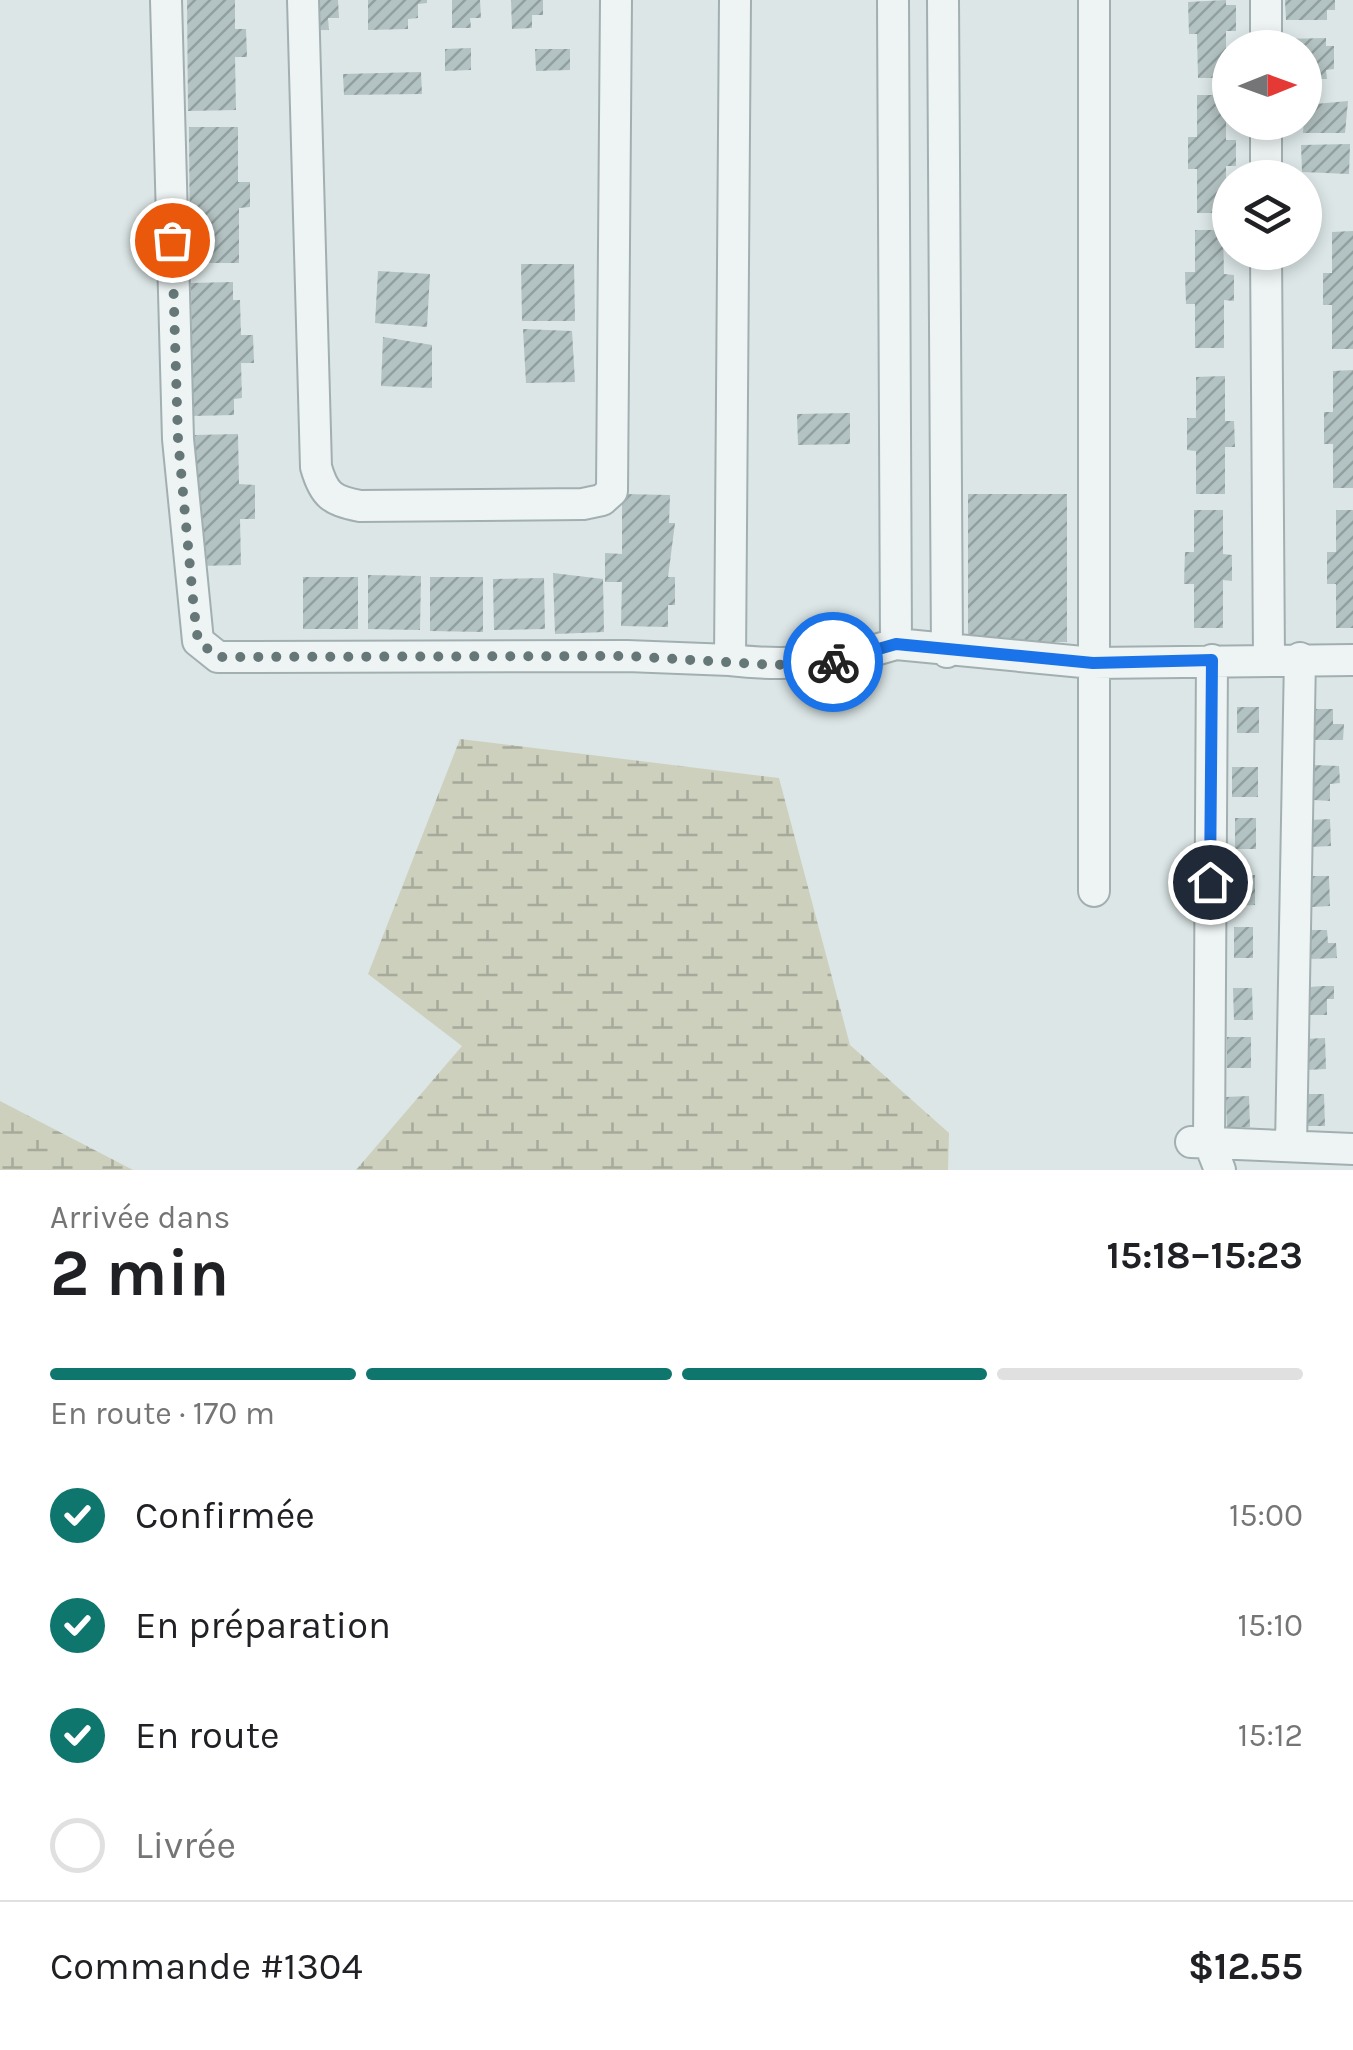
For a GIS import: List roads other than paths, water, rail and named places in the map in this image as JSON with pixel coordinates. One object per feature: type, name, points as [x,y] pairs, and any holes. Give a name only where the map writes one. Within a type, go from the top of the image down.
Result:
[{"type":"street","points":[[166,0],[178,439],[196,626],[198,641],[206,651],[218,657],[627,656],[773,665],[832,662],[896,644],[947,652],[1093,663],[1353,660]]},
{"type":"street","points":[[303,0],[316,467],[323,492],[338,502],[379,506],[583,504],[602,500],[612,491],[616,0]]},
{"type":"street","points":[[730,660],[735,0]]},
{"type":"street","points":[[893,0],[896,644]]},
{"type":"street","points":[[942,0],[947,652]]},
{"type":"street","points":[[1094,0],[1094,891]]},
{"type":"street","points":[[1266,0],[1266,30]]},
{"type":"street","points":[[893,215],[942,212]]},
{"type":"street","points":[[1267,270],[1284,658],[1291,1146]]},
{"type":"street","points":[[1212,660],[1206,1151],[1291,1146],[1353,1149]]}]
